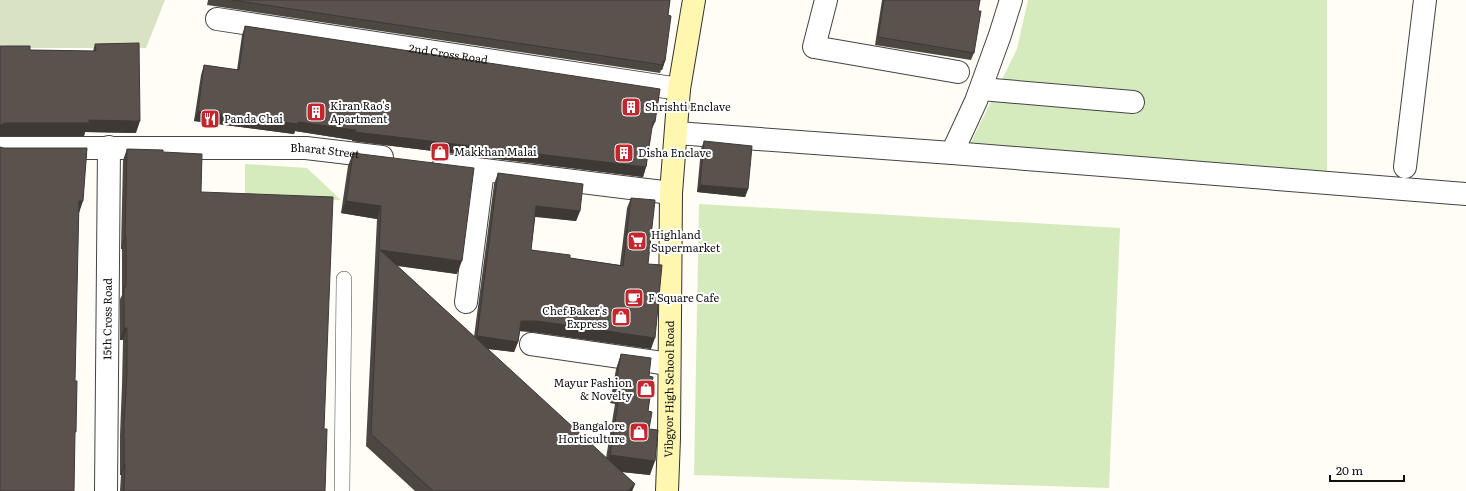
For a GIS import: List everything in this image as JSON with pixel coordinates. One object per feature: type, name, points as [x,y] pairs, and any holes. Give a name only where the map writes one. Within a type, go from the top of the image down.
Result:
[{"type":"street","name":"Vibgyor High School Road","points":[[667,491],[669,438],[671,193],[679,89],[694,0]]},
{"type":"street","points":[[826,0],[814,47],[958,72]]},
{"type":"street","points":[[952,153],[981,89],[1011,0]]},
{"type":"street","points":[[1405,168],[1425,0]]},
{"type":"street","name":"2nd Cross Road","points":[[217,19],[679,89]]},
{"type":"street","points":[[981,89],[1133,102]]},
{"type":"street","points":[[676,133],[952,153],[1466,194]]},
{"type":"street","name":"15th Cross Road","points":[[106,491],[108,147]]},
{"type":"street","name":"Bharat Street","points":[[0,148],[306,148],[398,159]]},
{"type":"street","points":[[421,162],[671,193]]},
{"type":"street","points":[[466,302],[483,170]]},
{"type":"street","points":[[531,344],[669,364]]},
{"type":"lane","points":[[342,491],[344,279]]},
{"type":"green space","points":[[0,0],[165,0],[146,48],[19,48],[0,45]]},
{"type":"green space","points":[[1028,0],[1327,0],[1327,174],[969,146],[1017,49]]},
{"type":"green space","points":[[245,164],[307,168],[341,200],[245,201]]},
{"type":"green space","points":[[699,204],[1120,228],[1109,488],[694,475]]},
{"type":"building","points":[[232,0],[670,0],[668,15],[671,16],[665,61],[663,61],[663,65]]},
{"type":"building","points":[[884,0],[980,0],[978,11],[981,11],[974,53],[878,37]]},
{"type":"building","points":[[245,26],[660,89],[655,122],[653,121],[646,167],[355,132],[356,130],[298,122],[298,124],[198,111],[204,65],[239,70]]},
{"type":"building","points":[[139,43],[140,121],[89,120],[89,123],[4,123],[0,125],[0,46],[30,46],[30,50],[96,51],[95,44]]},
{"type":"building","points":[[704,141],[752,146],[748,189],[700,185]]},
{"type":"building","points":[[0,147],[87,148],[83,201],[79,201],[74,491],[0,491]]},
{"type":"building","points":[[127,149],[163,150],[163,152],[202,154],[201,192],[333,197],[324,429],[327,429],[325,491],[124,491],[124,423],[127,374],[127,328],[124,328],[124,287],[126,287],[125,237]]},
{"type":"building","points":[[353,153],[474,168],[462,261],[380,250],[635,484],[628,491],[433,491],[371,434],[381,206],[346,201]]},
{"type":"building","points":[[498,173],[583,184],[580,211],[536,206],[531,250],[570,255],[570,258],[623,266],[631,198],[655,200],[648,264],[662,265],[655,338],[537,321],[521,321],[518,342],[477,336]]},
{"type":"building","points":[[621,354],[651,358],[649,376],[653,377],[648,411],[652,412],[649,429],[658,430],[655,461],[610,455],[620,389],[615,388]]},
{"type":"place","name":"Shrishti Enclave","points":[[631,107]]},
{"type":"place","name":"Kiran Rao's Apartment","points":[[316,112]]},
{"type":"place","name":"Panda Chai","points":[[210,119]]},
{"type":"place","name":"Makkhan Malai","points":[[440,152]]},
{"type":"place","name":"Disha Enclave","points":[[624,153]]},
{"type":"place","name":"Highland Supermarket","points":[[637,241]]},
{"type":"place","name":"F Square Cafe","points":[[634,298]]},
{"type":"place","name":"Chef Baker's Express","points":[[621,317]]},
{"type":"place","name":"Mayur Fashion & Novelty","points":[[646,389]]},
{"type":"place","name":"Bangalore Horticulture","points":[[639,432]]}]
